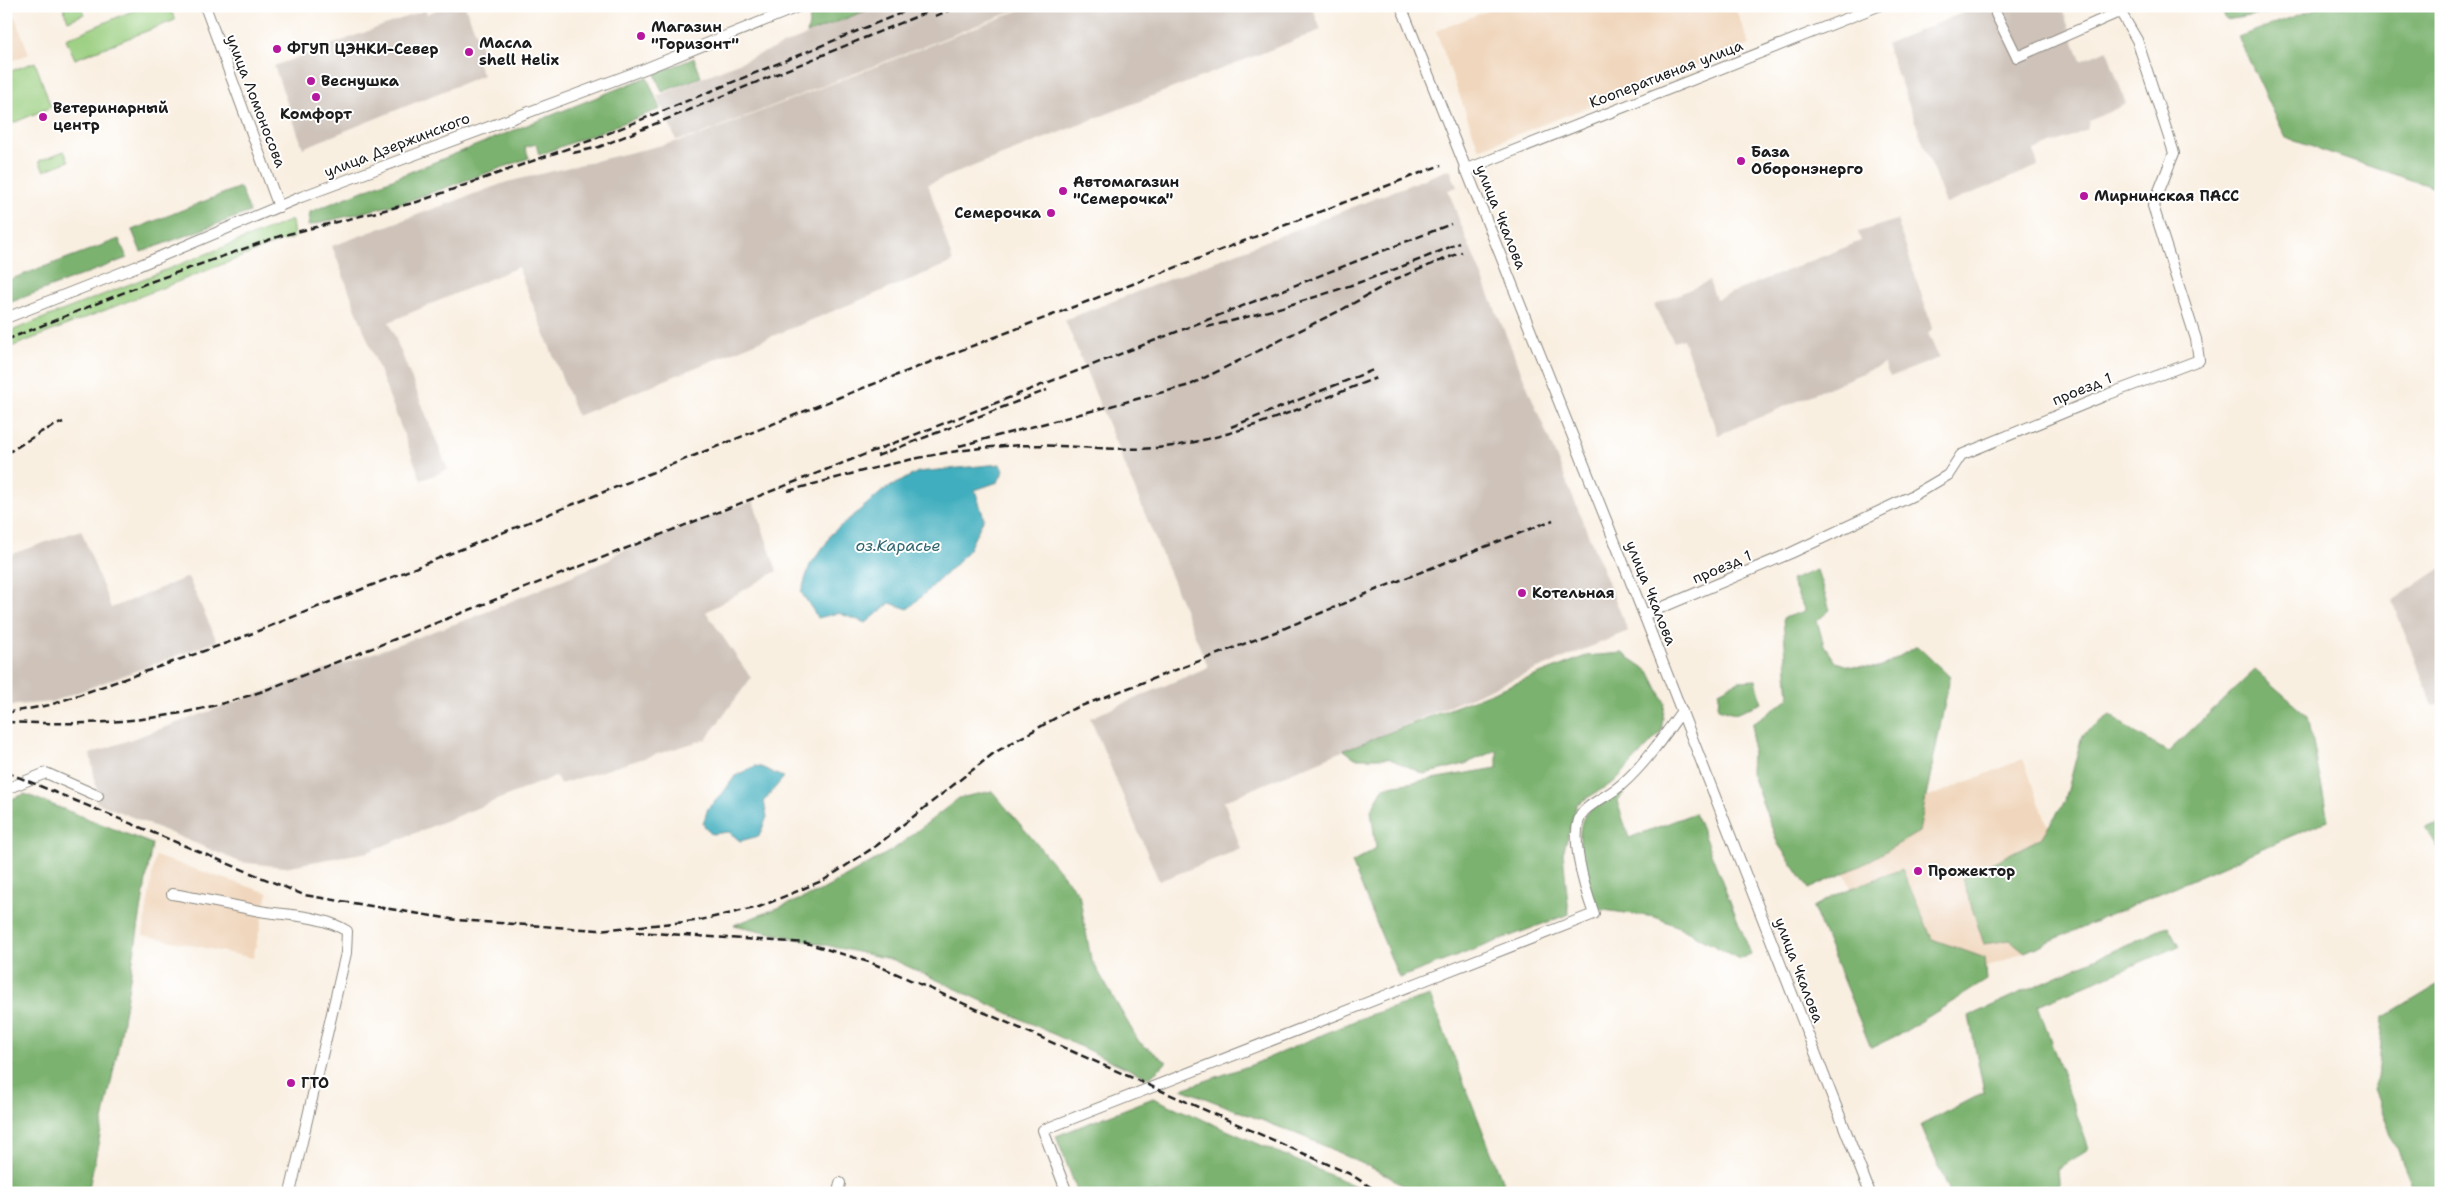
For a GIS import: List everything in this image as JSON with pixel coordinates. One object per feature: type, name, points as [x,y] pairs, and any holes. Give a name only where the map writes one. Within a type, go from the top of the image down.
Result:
[{"type":"street","name":"улица Ломоносова","points":[[204,6],[280,207]]},
{"type":"street","name":"улица Дзержинского","points":[[6,318],[280,207],[647,68],[800,6]]},
{"type":"street","name":"улица Чкалова","points":[[1401,6],[1682,711],[1870,1193]]},
{"type":"street","name":"Кооперативная улица","points":[[1465,170],[1878,6]]},
{"type":"street","points":[[1996,14],[2017,57],[2118,9]]},
{"type":"street","name":"проезд 1","points":[[1644,615],[1791,553],[1914,495],[1948,475],[1961,455],[2198,360],[2196,339],[2153,206],[2174,153],[2137,40],[2118,9]]},
{"type":"street","points":[[1067,1193],[1043,1130],[1236,1056],[1391,992],[1594,914],[1586,894],[1575,830],[1583,812],[1620,786],[1653,751],[1682,711]]},
{"type":"street","points":[[6,789],[46,773],[98,796]]},
{"type":"street","points":[[172,894],[307,917],[335,924],[347,932],[346,953],[290,1193]]},
{"type":"shaded area","points":[[6,6],[11,6],[29,54],[6,63]]},
{"type":"shaded area","points":[[445,6],[465,6],[483,51],[474,56],[483,75],[303,148],[274,66],[425,10],[427,14]]},
{"type":"shaded area","points":[[879,6],[1026,6],[696,136],[676,140],[657,96]]},
{"type":"shaded area","points":[[1030,6],[1312,6],[1321,30],[928,184],[953,262],[577,416],[518,267],[389,322],[448,470],[421,480],[332,246],[507,182],[696,137]]},
{"type":"shaded area","points":[[1499,6],[1734,6],[1750,45],[1479,149],[1436,31]]},
{"type":"shaded area","points":[[1979,6],[2061,6],[2081,61],[2107,50],[2126,104],[2089,121],[2087,130],[2034,151],[2038,166],[1946,204],[1886,44]]},
{"type":"shaded area","points":[[1450,169],[1457,187],[1448,190],[1466,238],[1628,631],[1224,801],[1241,849],[1159,881],[1090,718],[1208,667],[1065,320]]},
{"type":"shaded area","points":[[1897,220],[1931,324],[1932,329],[1928,333],[1939,358],[1890,377],[1884,364],[1718,435],[1683,339],[1674,342],[1654,305],[1709,281],[1716,299],[1861,241],[1858,232]]},
{"type":"shaded area","points":[[753,501],[777,571],[706,612],[751,678],[706,739],[560,784],[556,776],[368,852],[284,867],[240,862],[96,802],[98,796],[90,754],[474,617],[609,560],[617,553]]},
{"type":"shaded area","points":[[81,530],[111,608],[188,577],[217,641],[51,702],[6,706],[6,556]]},
{"type":"shaded area","points":[[2441,568],[2441,704],[2433,706],[2392,601]]},
{"type":"shaded area","points":[[2023,759],[2085,926],[1898,1005],[1830,837]]},
{"type":"shaded area","points":[[155,856],[268,893],[253,958],[143,935]]},
{"type":"green space","points":[[63,6],[81,6],[84,14],[68,21]]},
{"type":"green space","points":[[144,6],[169,6],[175,20],[75,59],[66,39]]},
{"type":"green space","points":[[828,6],[878,6],[807,34],[811,13]]},
{"type":"green space","points":[[2220,6],[2312,6],[2226,20]]},
{"type":"green space","points":[[2323,6],[2441,6],[2441,190],[2286,138],[2238,37]]},
{"type":"green space","points":[[694,58],[701,77],[662,92],[655,74]]},
{"type":"green space","points":[[35,62],[51,107],[6,126],[6,73]]},
{"type":"green space","points":[[647,77],[660,109],[539,155],[536,144],[525,147],[529,158],[405,202],[308,226],[310,212]]},
{"type":"green space","points":[[64,151],[69,161],[44,171],[39,161]]},
{"type":"green space","points":[[240,187],[250,212],[141,252],[132,230]]},
{"type":"green space","points":[[292,220],[294,238],[282,241],[6,349],[6,333]]},
{"type":"green space","points":[[119,239],[127,258],[6,304],[6,281]]},
{"type":"green space","points":[[1817,570],[1830,610],[1817,621],[1824,645],[1836,662],[1848,666],[1879,668],[1917,646],[1950,677],[1919,832],[1862,865],[1809,889],[1778,844],[1751,773],[1753,723],[1789,698],[1783,618],[1805,611],[1791,580]]},
{"type":"green space","points":[[1622,653],[1649,671],[1665,703],[1661,732],[1614,782],[1577,804],[1563,853],[1569,914],[1399,978],[1352,863],[1376,848],[1371,810],[1384,787],[1497,768],[1497,750],[1465,764],[1424,774],[1388,758],[1355,758],[1344,750],[1586,656]]},
{"type":"green space","points":[[2255,670],[2308,716],[2328,820],[2025,952],[2010,940],[1984,944],[1962,878],[2041,838],[2065,801],[2082,735],[2110,715],[2168,752]]},
{"type":"green space","points":[[1756,680],[1762,703],[1735,713],[1718,708],[1719,691],[1738,681]]},
{"type":"green space","points":[[1623,788],[1623,794],[1617,801],[1629,838],[1695,813],[1751,954],[1739,959],[1679,927],[1655,917],[1596,909],[1582,862],[1580,849],[1581,825],[1588,812]]},
{"type":"green space","points":[[992,791],[1079,894],[1091,959],[1139,1042],[1167,1062],[1148,1078],[894,960],[734,925],[819,892],[894,849],[959,798]]},
{"type":"green space","points":[[25,794],[152,844],[120,1039],[88,1193],[6,1193],[6,801]]},
{"type":"green space","points":[[2441,822],[2441,854],[2425,828]]},
{"type":"green space","points":[[1902,869],[1932,939],[1985,958],[1987,980],[1904,1032],[1871,1048],[1813,907],[1844,891]]},
{"type":"green space","points":[[2168,926],[2179,946],[2038,1005],[2089,1149],[2058,1169],[2060,1193],[1950,1193],[1921,1125],[1984,1092],[1969,1016]]},
{"type":"green space","points":[[2441,983],[2441,1193],[2415,1193],[2373,1090],[2378,1077],[2383,1018]]},
{"type":"green space","points":[[1430,996],[1507,1193],[1413,1193],[1389,1176],[1307,1138],[1182,1089],[1254,1064],[1366,1016]]},
{"type":"green space","points":[[1153,1098],[1353,1185],[1365,1193],[1078,1193],[1056,1136]]},
{"type":"water","name":"оз.Карасье","points":[[1000,464],[1004,470],[998,482],[975,490],[984,518],[969,549],[954,566],[908,609],[890,603],[866,623],[838,613],[818,618],[801,592],[810,565],[831,534],[884,490],[918,472]]},
{"type":"water","points":[[755,766],[784,777],[764,801],[767,817],[759,836],[740,841],[729,832],[711,834],[703,824],[708,808],[723,793],[735,776]]},
{"type":"railway","points":[[6,340],[150,282],[280,236],[417,202],[592,140],[918,6]]},
{"type":"railway","points":[[573,153],[599,147],[942,6]]},
{"type":"railway","points":[[935,16],[960,6]]},
{"type":"railway","points":[[6,713],[50,705],[238,639],[840,397],[1441,165]]},
{"type":"railway","points":[[6,722],[73,723],[136,720],[198,709],[263,691],[1451,224]]},
{"type":"railway","points":[[1207,327],[1335,291],[1459,243]]},
{"type":"railway","points":[[959,446],[1190,385],[1343,309],[1398,278],[1462,252]]},
{"type":"railway","points":[[1231,427],[1373,370]]},
{"type":"railway","points":[[788,491],[896,463],[978,448],[1028,445],[1136,449],[1179,445],[1205,440],[1255,425],[1376,378]]},
{"type":"railway","points":[[877,456],[1047,390]]},
{"type":"railway","points":[[6,454],[41,432],[63,422]]},
{"type":"railway","points":[[6,772],[304,895],[457,920],[598,930],[696,921],[759,907],[824,880],[876,846],[994,753],[1068,711],[1278,631],[1378,589],[1553,520]]},
{"type":"railway","points":[[636,932],[806,943],[872,963],[1350,1174],[1380,1193]]},
{"type":"place","name":"Магазин \"Горизонт\"","points":[[641,36]]},
{"type":"place","name":"ФГУП ЦЭНКИ-Север","points":[[277,49]]},
{"type":"place","name":"Масла shell Helix","points":[[469,52]]},
{"type":"place","name":"Веснушка","points":[[311,81]]},
{"type":"place","name":"Комфорт","points":[[316,97]]},
{"type":"place","name":"Ветеринарный центр","points":[[43,117]]},
{"type":"place","name":"База Оборонэнерго","points":[[1741,161]]},
{"type":"place","name":"Автомагазин \"Семерочка\"","points":[[1063,191]]},
{"type":"place","name":"Мирнинская ПАСС","points":[[2084,196]]},
{"type":"place","name":"Семерочка","points":[[1051,213]]},
{"type":"place","name":"Котельная","points":[[1522,593]]},
{"type":"place","name":"Прожектор","points":[[1918,871]]},
{"type":"place","name":"ГТО","points":[[291,1083]]}]
